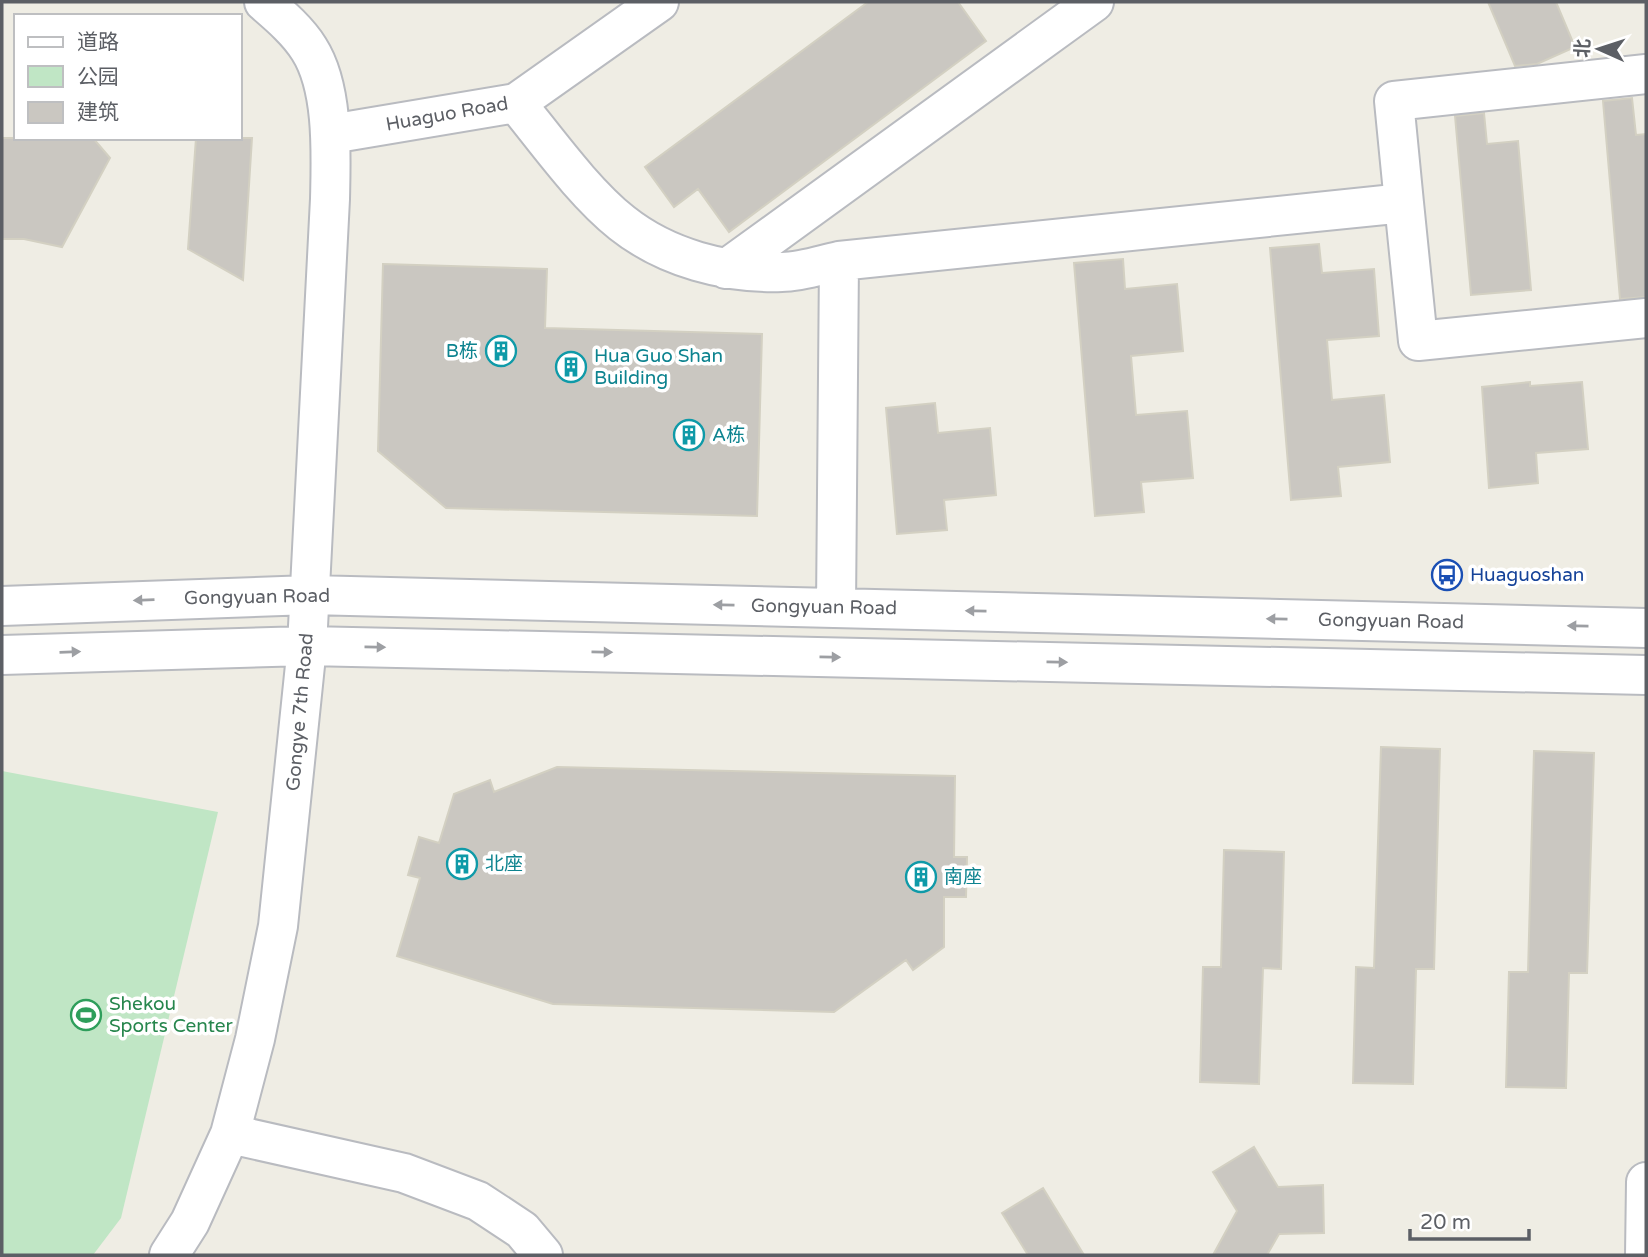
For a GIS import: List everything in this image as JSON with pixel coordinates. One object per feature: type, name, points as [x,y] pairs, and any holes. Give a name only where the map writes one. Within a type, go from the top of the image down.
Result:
[{"type":"street","name":"Gongye 7th Road","points":[[169,1255],[190,1222],[230,1134],[255,1039],[278,926],[307,646],[331,134],[324,87],[310,49],[264,2]]},
{"type":"street","name":"Huaguo Road","points":[[331,134],[516,103],[659,2]]},
{"type":"street","points":[[726,269],[1094,2]]},
{"type":"street","points":[[1646,74],[1394,101],[1418,341],[1646,317]]},
{"type":"street","points":[[516,103],[581,182],[622,223],[671,253],[726,269],[783,272],[839,261],[1404,203]]},
{"type":"street","points":[[836,608],[839,261]]},
{"type":"street","name":"Gongyuan Road","points":[[2,606],[310,595],[1646,628]]},
{"type":"street","points":[[2,655],[307,646],[1646,675]]},
{"type":"street","points":[[230,1134],[404,1173],[478,1201],[522,1230],[543,1255]]},
{"type":"street","points":[[1645,1255],[1646,1182]]},
{"type":"green space","name":"Shekou Sports Center","points":[[2,771],[218,812],[121,1218],[93,1255],[2,1255]]},
{"type":"building","points":[[868,2],[958,2],[986,41],[729,232],[698,189],[674,207],[645,167]]},
{"type":"building","points":[[1488,2],[1556,2],[1575,47],[1537,64],[1515,66]]},
{"type":"building","points":[[1632,98],[1636,135],[1646,134],[1646,297],[1620,299],[1603,101]]},
{"type":"building","points":[[1484,113],[1487,144],[1518,141],[1531,290],[1471,295],[1455,116]]},
{"type":"building","points":[[2,138],[95,140],[110,158],[62,247],[24,239],[2,239]]},
{"type":"building","points":[[252,138],[243,280],[188,249],[196,140]]},
{"type":"building","points":[[1319,244],[1322,273],[1374,269],[1379,336],[1327,340],[1332,400],[1384,395],[1390,462],[1338,467],[1341,496],[1291,500],[1270,248]]},
{"type":"building","points":[[1123,259],[1125,289],[1177,284],[1183,351],[1131,356],[1136,415],[1187,411],[1193,478],[1141,482],[1144,512],[1095,516],[1074,263]]},
{"type":"building","name":"Hua Guo Shan Building","points":[[383,264],[547,269],[545,328],[762,334],[757,516],[446,508],[378,451]]},
{"type":"building","points":[[1530,382],[1530,386],[1582,382],[1588,449],[1536,453],[1538,483],[1489,488],[1482,387]]},
{"type":"building","points":[[935,403],[938,433],[990,428],[996,495],[944,500],[947,530],[897,534],[886,408]]},
{"type":"building","points":[[1381,747],[1440,749],[1434,969],[1416,969],[1413,1084],[1353,1083],[1356,967],[1374,968]]},
{"type":"building","points":[[1534,751],[1594,753],[1587,973],[1569,973],[1566,1088],[1506,1087],[1509,972],[1528,972]]},
{"type":"building","points":[[557,767],[955,776],[954,857],[967,857],[966,897],[944,897],[944,947],[913,970],[906,960],[834,1012],[553,1004],[397,956],[420,878],[408,875],[419,837],[439,843],[454,794],[490,780],[494,792]]},
{"type":"building","points":[[1224,850],[1284,852],[1281,969],[1263,968],[1259,1084],[1200,1082],[1203,967],[1221,967]]},
{"type":"building","points":[[1254,1147],[1278,1187],[1323,1185],[1324,1233],[1279,1234],[1267,1255],[1213,1255],[1237,1211],[1213,1172]]},
{"type":"building","points":[[1043,1188],[1084,1255],[1028,1255],[1002,1213]]},
{"type":"place","name":"B栋","points":[[501,351]]},
{"type":"place","name":"Hua Guo Shan Building","points":[[571,367]]},
{"type":"place","name":"A栋","points":[[689,435]]},
{"type":"place","name":"Huaguoshan","points":[[1447,575]]},
{"type":"place","name":"北座","points":[[462,864]]},
{"type":"place","name":"南座","points":[[921,877]]},
{"type":"place","name":"Shekou Sports Center","points":[[86,1015]]}]
